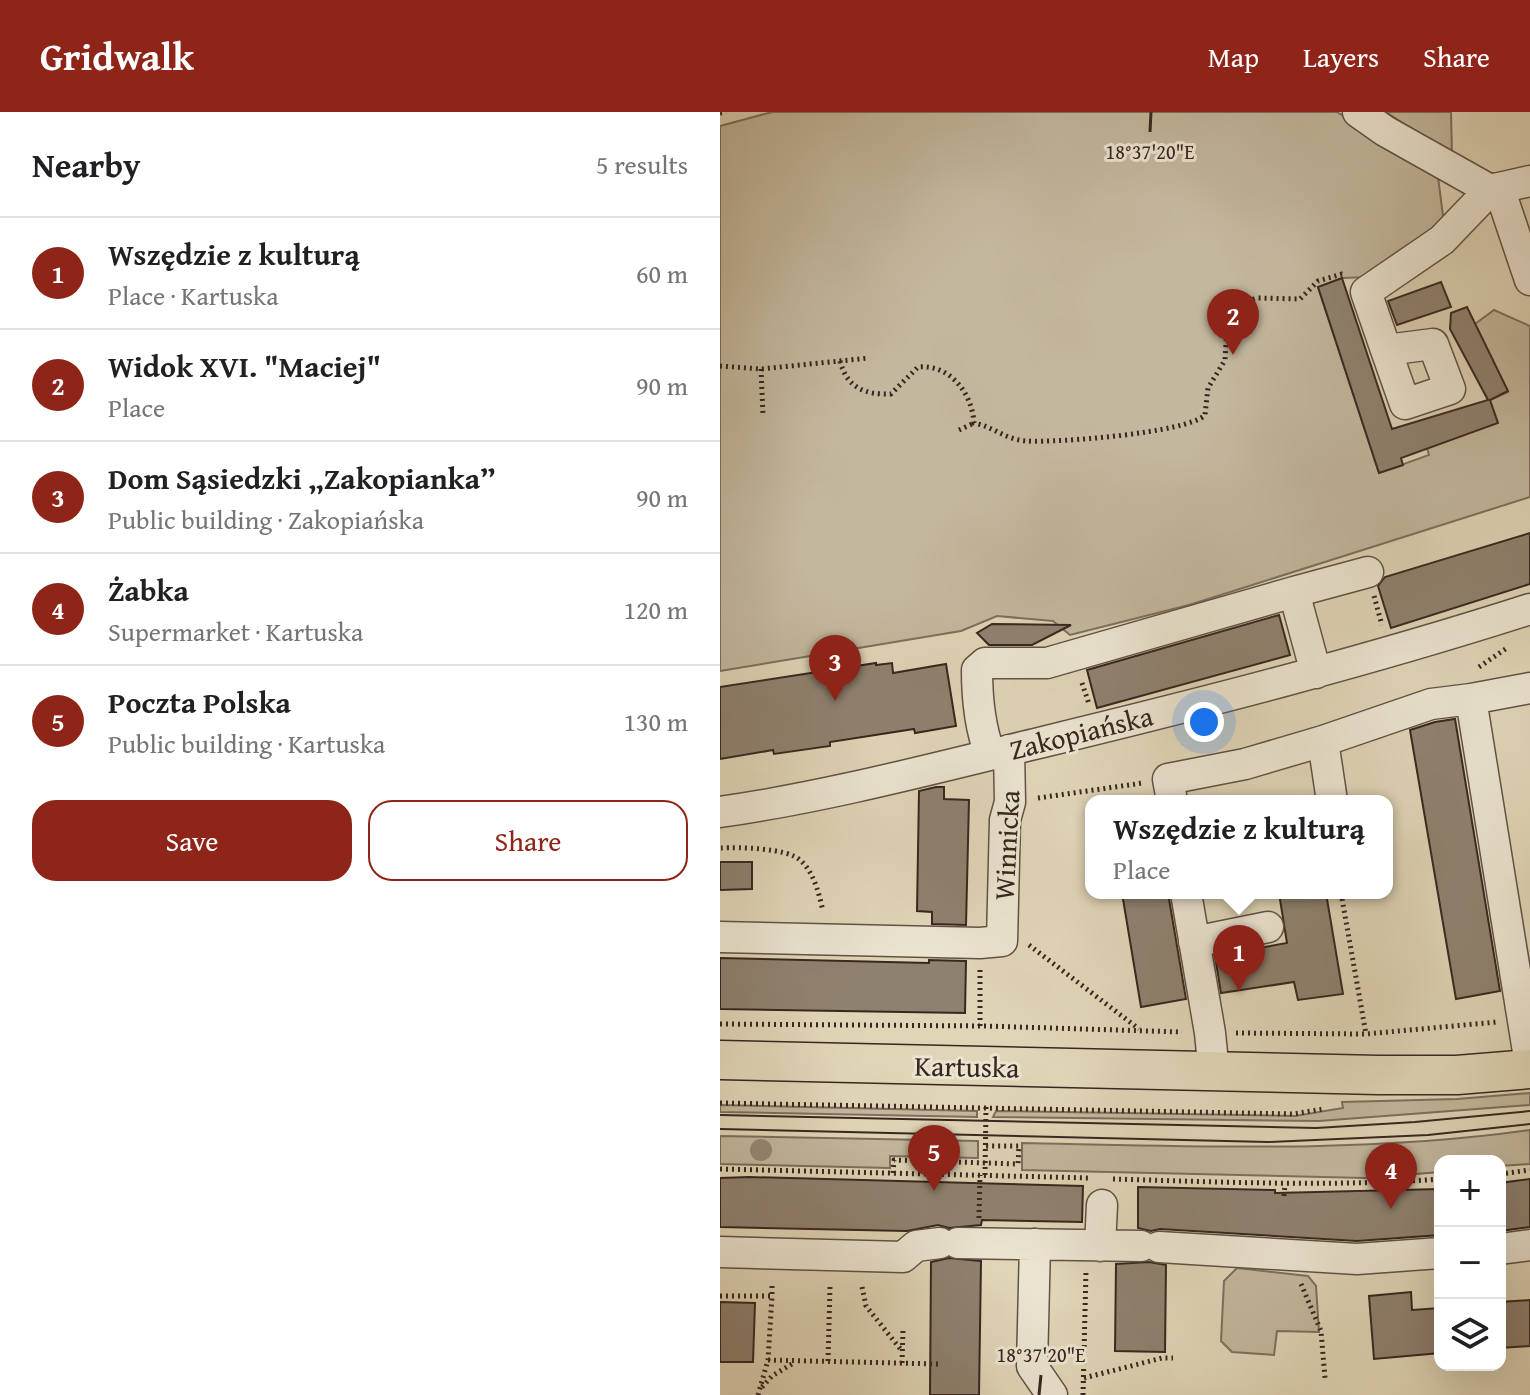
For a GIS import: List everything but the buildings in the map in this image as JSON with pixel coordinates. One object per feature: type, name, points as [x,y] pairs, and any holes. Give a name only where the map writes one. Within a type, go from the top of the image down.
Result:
[{"type":"main road","name":"Kartuska","points":[[720,1060],[1214,1073],[1457,1075],[1530,1066]]},
{"type":"street","points":[[1358,112],[1385,131],[1494,189],[1530,280]]},
{"type":"street","points":[[1386,350],[1366,292],[1442,240],[1494,189],[1530,181]]},
{"type":"street","points":[[1316,673],[1294,592],[1368,572]]},
{"type":"street","name":"Winnicka","points":[[1002,941],[1005,820],[1010,802],[1000,752],[985,740],[977,670],[985,663],[1047,663],[1294,592]]},
{"type":"street","name":"Zakopiańska","points":[[720,812],[1000,752],[1316,673],[1530,609]]},
{"type":"street","points":[[1171,795],[1168,779],[1245,764],[1323,741],[1431,704],[1473,684],[1530,688]]},
{"type":"street","name":"Kartuska","points":[[1473,684],[1530,1066]]},
{"type":"street","points":[[1323,741],[1331,795]]},
{"type":"street","points":[[1187,899],[1214,1073]]},
{"type":"street","points":[[1194,942],[1268,927]]},
{"type":"street","points":[[720,937],[1002,941]]},
{"type":"street","points":[[1093,1258],[1100,1187]]},
{"type":"street","points":[[720,1252],[903,1257],[916,1246],[959,1243],[1035,1244],[1093,1258],[1150,1247],[1357,1259],[1434,1253]]},
{"type":"street","points":[[1035,1244],[1032,1366],[1052,1395]]},
{"type":"street","points":[[1506,1248],[1530,1245]]},
{"type":"path","points":[[959,430],[974,423],[989,426],[1001,436],[1026,441],[1111,438],[1188,425],[1205,415],[1208,388],[1225,360],[1230,319],[1242,303],[1257,298],[1300,299],[1318,281]]},
{"type":"path","points":[[720,366],[761,369],[869,358]]},
{"type":"path","points":[[840,361],[854,388],[872,394],[891,394],[918,367],[932,366],[953,376],[973,411],[974,423]]},
{"type":"path","points":[[761,369],[763,415]]},
{"type":"path","points":[[1368,572],[1384,635]]},
{"type":"path","points":[[1473,684],[1508,648],[1504,636]]},
{"type":"path","points":[[1045,797],[1106,788]]},
{"type":"path","points":[[721,848],[750,846],[799,858],[820,895],[825,918]]},
{"type":"path","points":[[1342,899],[1366,1034]]},
{"type":"path","points":[[1002,941],[1032,945],[1139,1029]]},
{"type":"path","points":[[720,1024],[1366,1034],[1522,1020]]},
{"type":"path","points":[[720,1103],[1294,1114],[1324,1108]]},
{"type":"path","points":[[893,1173],[894,1160],[986,1163],[1018,1164],[1019,1146],[986,1148],[986,1163],[983,1175],[959,1243]]},
{"type":"path","points":[[720,1169],[983,1175],[1100,1187],[1370,1184],[1434,1179]]},
{"type":"path","points":[[1506,1173],[1530,1170]]},
{"type":"path","points":[[1284,1196],[1285,1184]]},
{"type":"path","points":[[758,1395],[768,1360],[772,1253]]},
{"type":"path","points":[[1287,1254],[1321,1331],[1325,1378]]},
{"type":"path","points":[[1083,1395],[1093,1258]]},
{"type":"path","points":[[828,1361],[830,1287]]},
{"type":"path","points":[[862,1287],[866,1306],[902,1351]]},
{"type":"path","points":[[720,1296],[772,1296]]},
{"type":"path","points":[[902,1363],[903,1329]]},
{"type":"path","points":[[1084,1378],[1162,1358],[1173,1358]]},
{"type":"path","points":[[768,1360],[938,1364]]},
{"type":"path","points":[[761,1388],[772,1376],[797,1361]]},
{"type":"shaded area","points":[[772,112],[1337,112],[1438,177],[1445,231],[1371,277],[1342,278],[1318,287],[1379,473],[1429,455],[1427,448],[1490,400],[1508,392],[1475,324],[1494,310],[1530,326],[1530,497],[1189,605],[1070,635],[1053,621],[997,616],[961,631],[720,671],[720,126]]},
{"type":"shaded area","points":[[1386,112],[1451,112],[1452,156]]},
{"type":"shaded area","points":[[1530,1093],[1530,1105],[1319,1121],[993,1117],[996,1111],[1295,1116],[1343,1108],[1342,1102],[1457,1099]]},
{"type":"shaded area","points":[[720,1105],[977,1111],[977,1117],[720,1112]]},
{"type":"shaded area","points":[[1530,1130],[1530,1164],[1506,1166],[1506,1155],[1434,1155],[1434,1172],[1365,1178],[1022,1170],[1022,1143],[1277,1147],[1467,1138]]},
{"type":"shaded area","points":[[720,1136],[978,1141],[978,1158],[890,1156],[890,1168],[720,1164]]},
{"type":"shaded area","points":[[1237,1268],[1308,1276],[1316,1286],[1319,1332],[1277,1331],[1274,1355],[1232,1352],[1221,1341],[1224,1281]]},
{"type":"tram line","points":[[720,1115],[1316,1128],[1530,1111]]},
{"type":"tram line","points":[[720,1129],[1268,1142],[1428,1135],[1530,1124]]},
{"type":"place","name":"Widok XVI. \"Maciej\"","points":[[1233,355]]},
{"type":"place","name":"Dom Sąsiedzki „Zakopianka”","points":[[835,701]]},
{"type":"place","name":"Wszędzie z kulturą","points":[[1239,991]]},
{"type":"place","name":"Poczta Polska","points":[[934,1191]]},
{"type":"place","name":"Żabka","points":[[1391,1209]]}]
